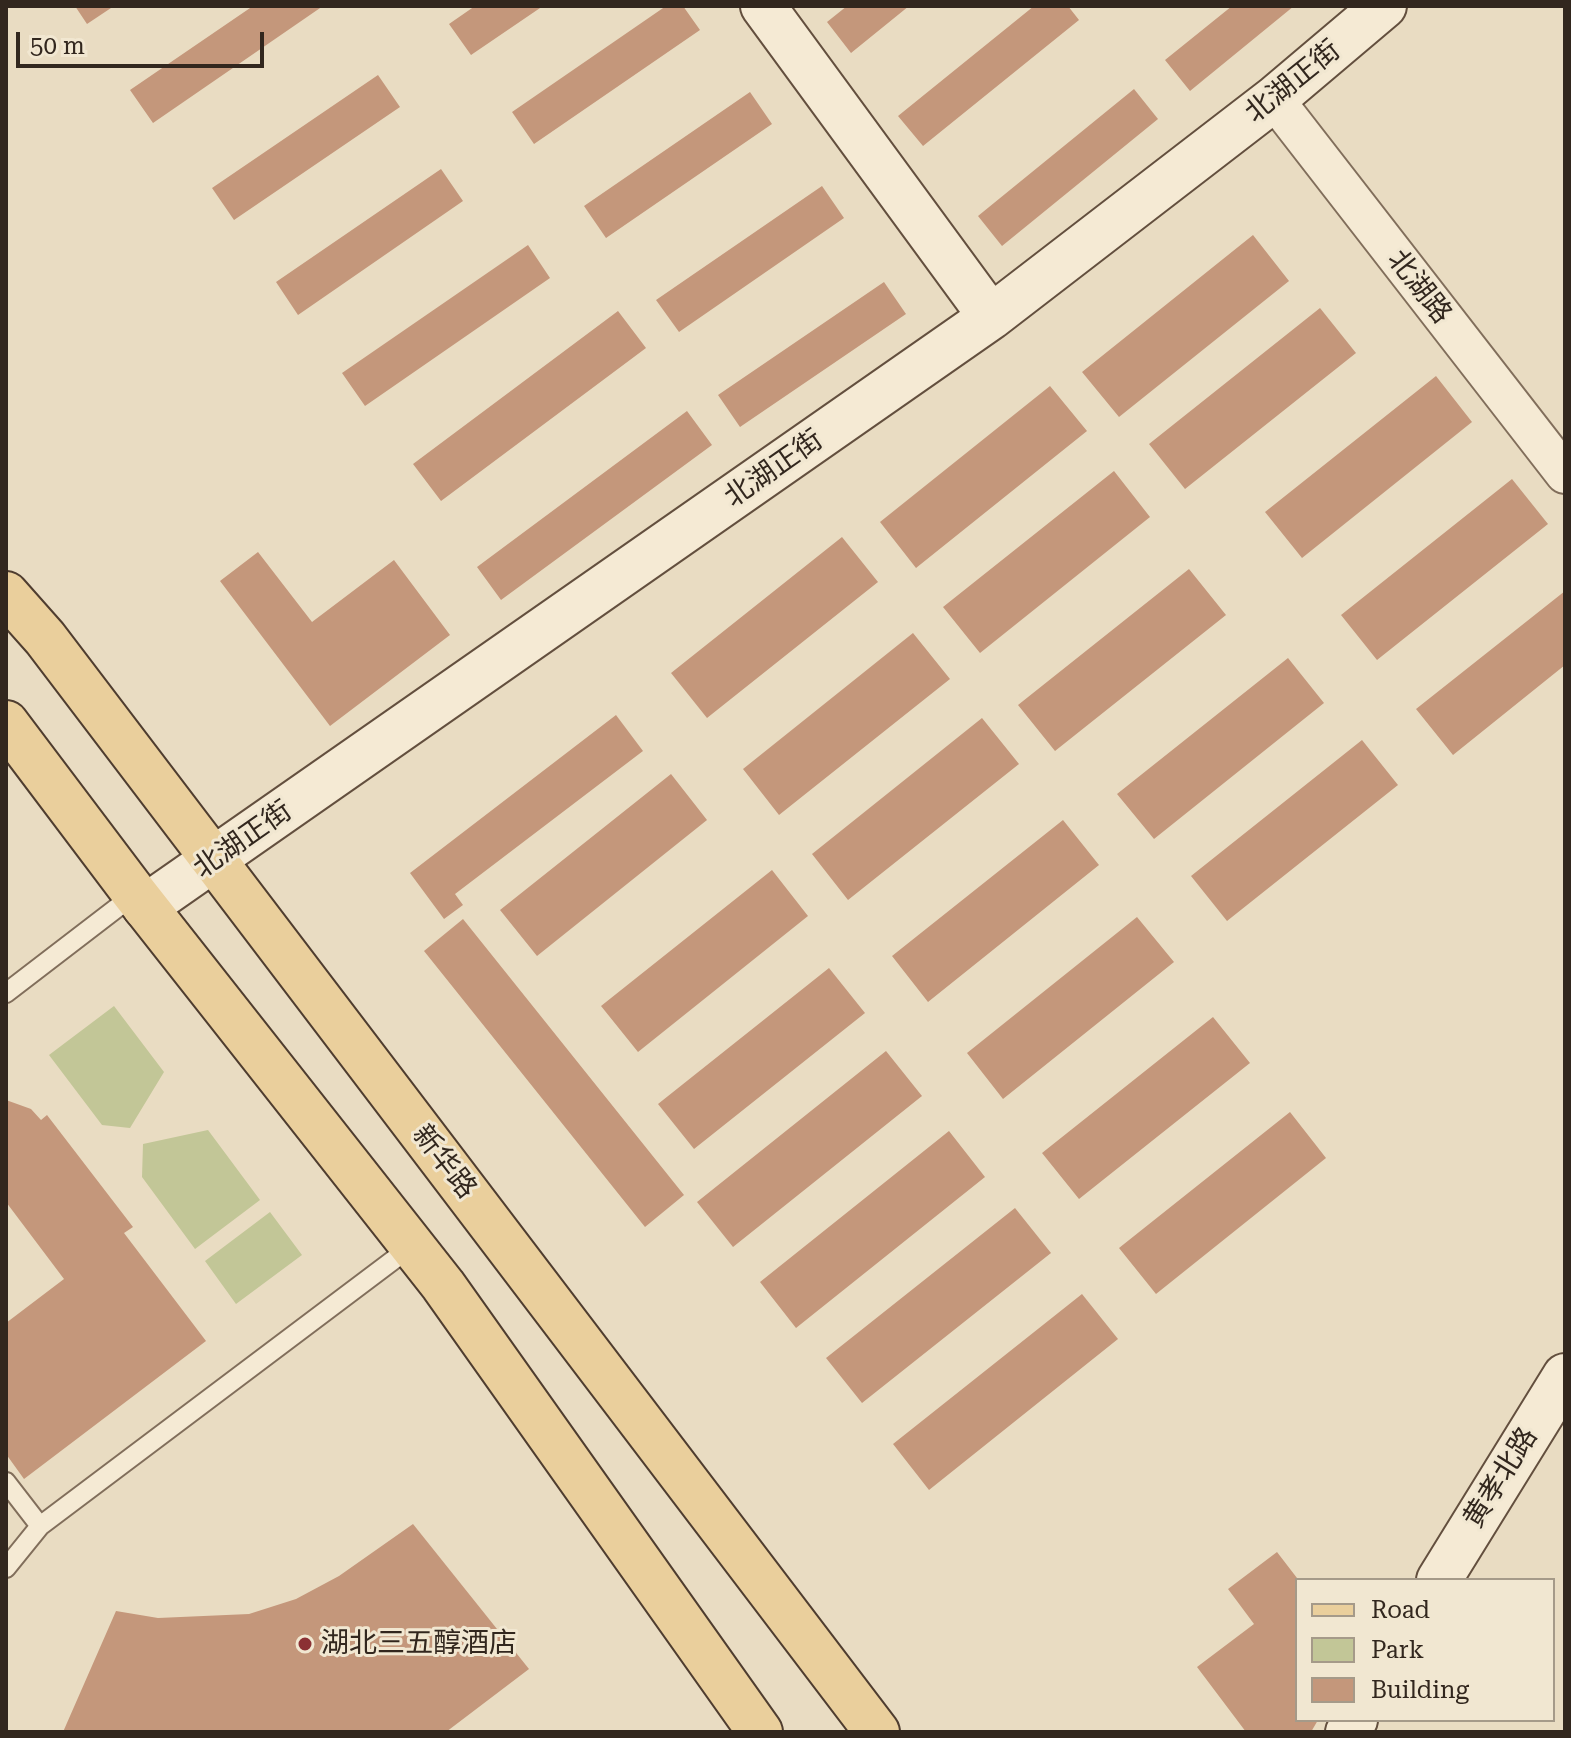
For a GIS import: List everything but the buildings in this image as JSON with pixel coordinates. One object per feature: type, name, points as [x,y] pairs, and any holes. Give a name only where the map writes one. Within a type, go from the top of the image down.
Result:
[{"type":"main road","name":"新华路","points":[[6,594],[45,638],[212,862],[584,1343],[877,1732]]},
{"type":"main road","points":[[6,723],[140,900],[412,1246],[760,1732]]},
{"type":"street","points":[[763,6],[991,317]]},
{"type":"street","name":"北湖正街","points":[[140,900],[212,862],[991,317],[1274,99],[1384,6]]},
{"type":"street","name":"北湖路","points":[[1274,99],[1565,474]]},
{"type":"street","name":"黄孝北路","points":[[1440,1578],[1565,1376]]},
{"type":"lane","points":[[6,993],[140,900]]},
{"type":"lane","points":[[6,1568],[40,1526],[412,1246]]},
{"type":"lane","points":[[6,1482],[40,1526]]},
{"type":"green space","points":[[114,1006],[164,1072],[130,1128],[102,1125],[49,1055]]},
{"type":"green space","points":[[208,1130],[260,1200],[195,1249],[142,1177],[143,1144]]},
{"type":"green space","points":[[270,1212],[302,1255],[236,1304],[205,1261]]},
{"type":"place","name":"湖北三五醇酒店","points":[[305,1644]]}]
